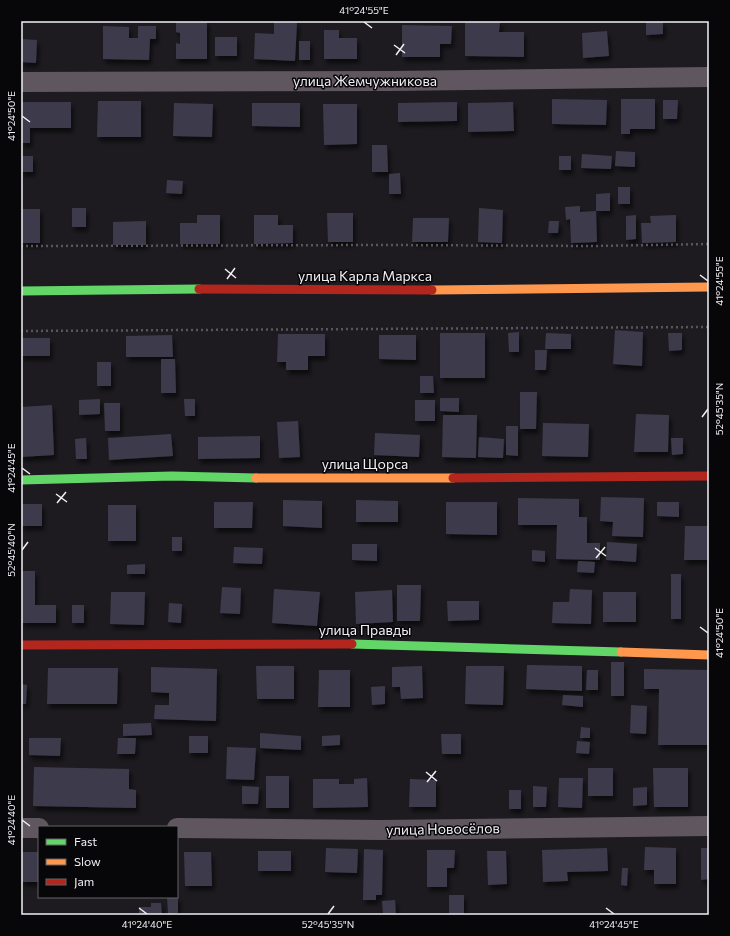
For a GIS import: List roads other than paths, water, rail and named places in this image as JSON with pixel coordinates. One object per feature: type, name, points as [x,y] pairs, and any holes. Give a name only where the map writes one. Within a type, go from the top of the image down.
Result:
[{"type":"street","name":"улица Жемчужникова","points":[[21,82],[390,81],[709,77]]},
{"type":"street","name":"улица Карла Маркса","points":[[21,291],[184,289],[378,291],[709,287]]},
{"type":"street","name":"улица Щорса","points":[[21,480],[172,476],[339,479],[709,476]]},
{"type":"street","name":"улица Правды","points":[[21,645],[385,644],[709,654]]},
{"type":"street","name":"улица Новосёлов","points":[[178,828],[380,830],[709,826]]},
{"type":"street","points":[[21,828],[38,828]]}]
